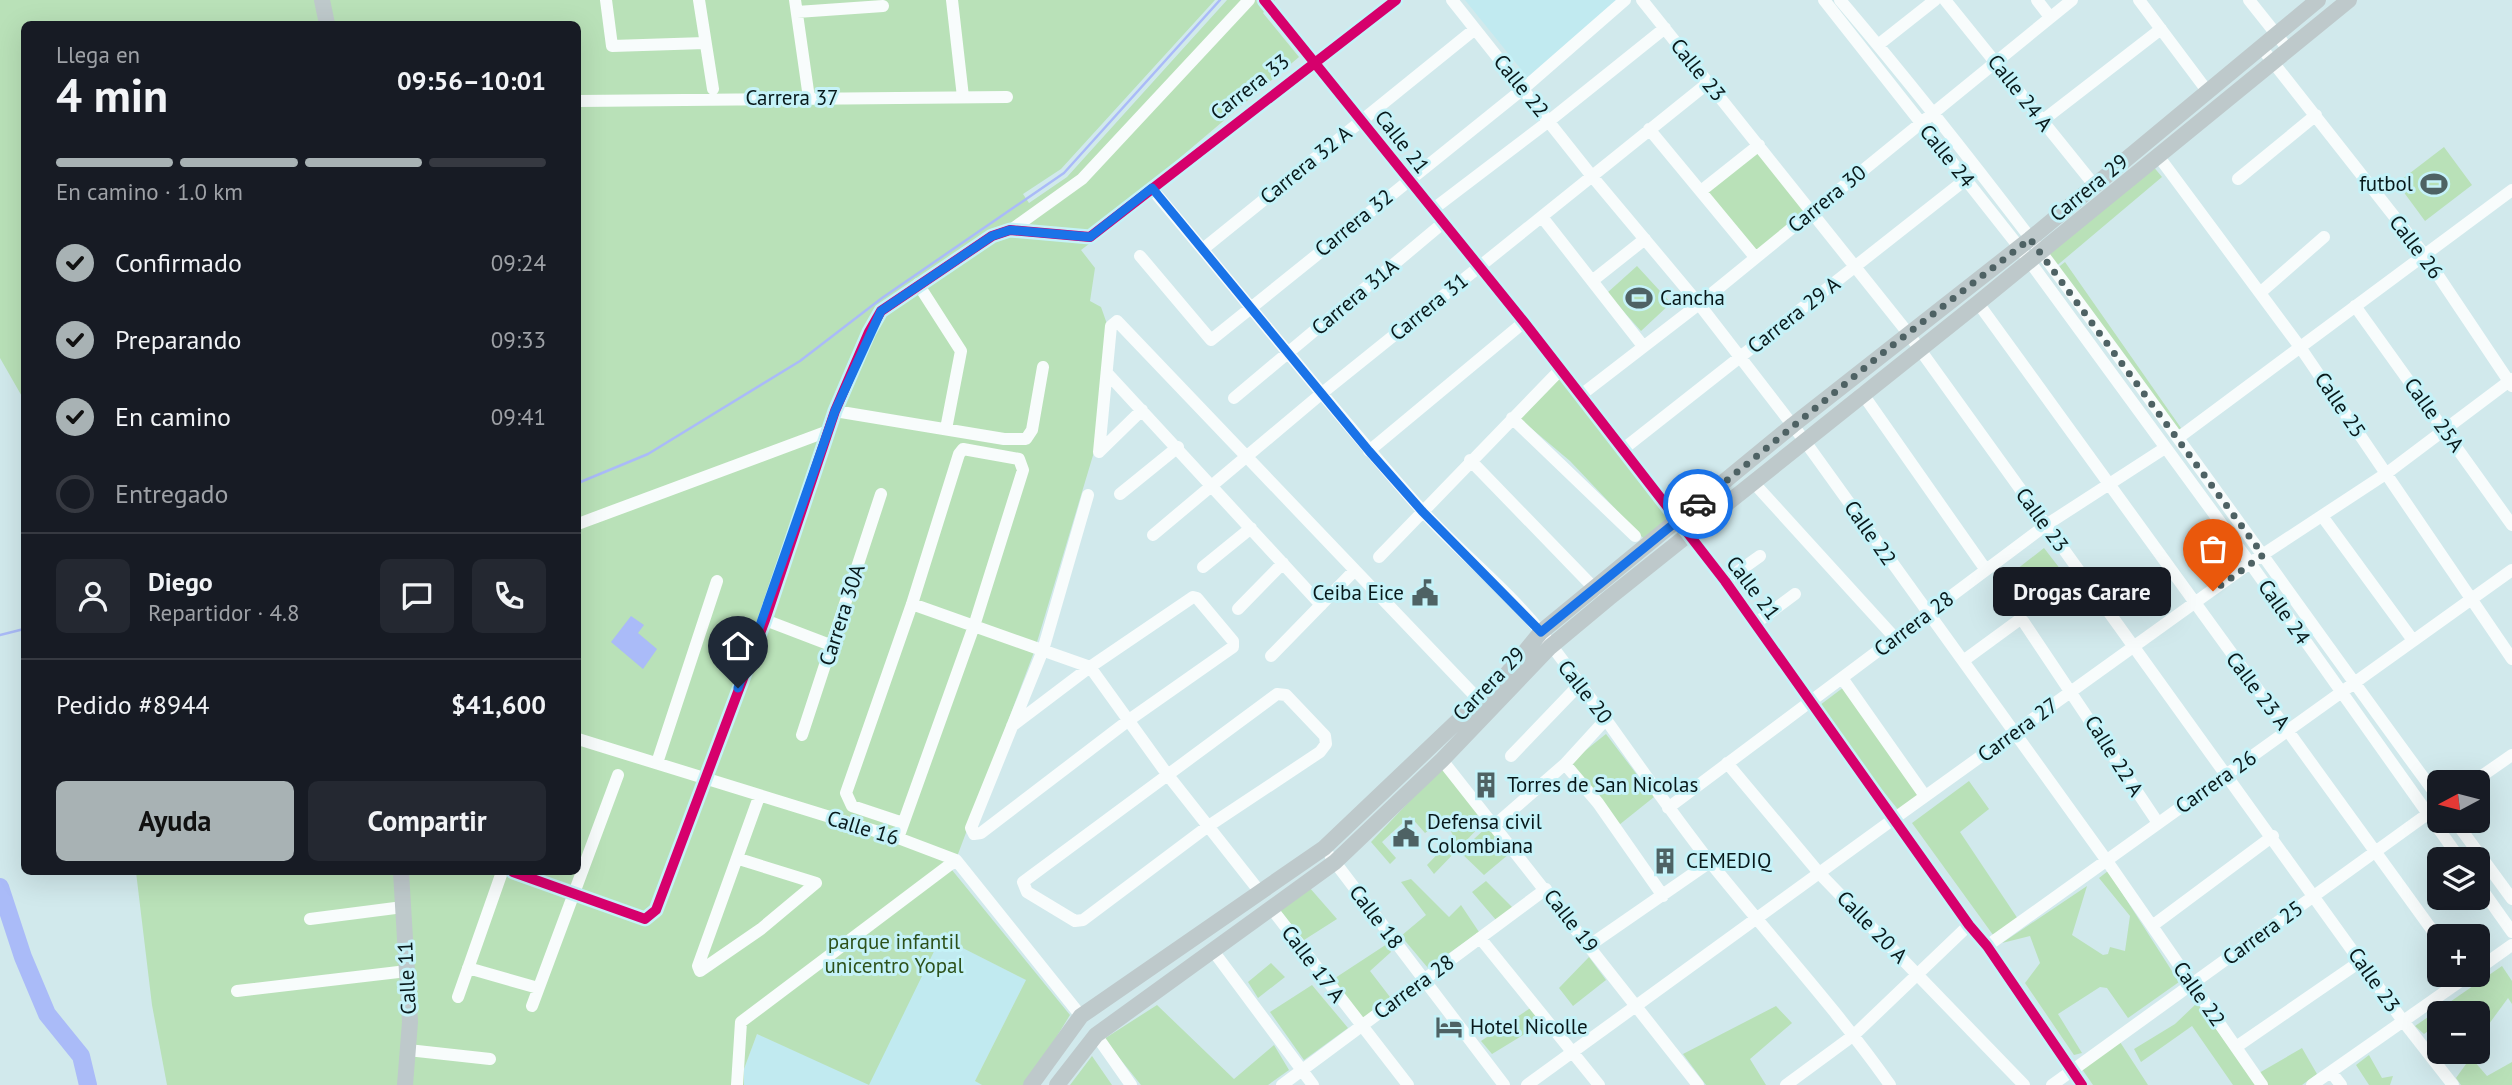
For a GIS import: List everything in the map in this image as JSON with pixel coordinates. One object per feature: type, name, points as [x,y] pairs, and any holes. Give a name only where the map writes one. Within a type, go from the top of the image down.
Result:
[{"type":"main road","points":[[322,0],[326,21]]},
{"type":"main road","name":"Carrera 29","points":[[1057,1085],[1096,1035],[1335,862],[1442,760],[1550,648],[1687,534],[1978,303],[2095,186],[2318,0]]},
{"type":"main road","name":"Carrera 29","points":[[1031,1085],[1081,1016],[1324,848],[1506,675],[1541,632],[1596,590],[1793,425],[1908,333],[2159,157],[2349,0]]},
{"type":"main road","name":"Calle 11","points":[[401,875],[410,1022],[405,1085]]},
{"type":"street","points":[[609,0],[612,46],[705,43]]},
{"type":"street","points":[[699,0],[713,89]]},
{"type":"street","points":[[952,0],[963,97]]},
{"type":"street","points":[[521,875],[645,919],[656,910],[765,620],[835,411],[881,311],[992,236],[1010,230],[1082,179],[1249,0]]},
{"type":"street","name":"Calle 21","points":[[1264,0],[1581,395],[1756,623],[1969,925],[1987,946],[2082,1085]]},
{"type":"street","name":"Carrera 33","points":[[1010,230],[1090,237],[1396,0]]},
{"type":"street","name":"Calle 22","points":[[1452,0],[1591,176],[1699,304],[1793,425],[2107,861],[2262,1085]]},
{"type":"street","name":"Carrera 32","points":[[1140,256],[1211,340],[1523,89],[1626,0]]},
{"type":"street","name":"Calle 23","points":[[1642,0],[1908,333],[2273,836],[2403,1021],[2453,1085]]},
{"type":"street","name":"Calle 24","points":[[1824,0],[1965,180],[2029,250],[2178,438],[2427,785]]},
{"type":"street","name":"Calle 24","points":[[1840,0],[1933,113],[2165,448],[2427,813]]},
{"type":"street","points":[[1878,45],[1935,0]]},
{"type":"street","name":"Calle 24 A","points":[[1945,0],[2095,186]]},
{"type":"street","points":[[2037,0],[2050,18]]},
{"type":"street","name":"Carrera 30","points":[[1581,395],[1699,304],[2072,0]]},
{"type":"street","points":[[2139,0],[2208,92]]},
{"type":"street","points":[[2249,0],[2288,48]]},
{"type":"street","points":[[809,98],[796,6],[883,6]]},
{"type":"street","points":[[1432,210],[1665,28]]},
{"type":"street","name":"Carrera 32 A","points":[[1203,249],[1475,29]]},
{"type":"street","points":[[2042,121],[2161,29]]},
{"type":"street","name":"Calle 26","points":[[2261,47],[2423,253],[2511,383]]},
{"type":"street","name":"Carrera 31","points":[[1153,535],[1246,455],[1708,83]]},
{"type":"street","name":"Carrera 37","points":[[581,100],[1007,97]]},
{"type":"street","points":[[2238,178],[2316,114]]},
{"type":"street","points":[[1649,129],[1755,257]]},
{"type":"street","points":[[1701,191],[1759,145]]},
{"type":"street","name":"Calle 25","points":[[2159,157],[2300,347],[2512,659]]},
{"type":"street","name":"Carrera 29 A","points":[[1622,450],[1965,180]]},
{"type":"street","name":"Calle 20","points":[[1152,188],[1369,451],[1422,511],[1541,632],[1550,648],[1606,718],[1668,808],[1756,919],[1854,1035],[1890,1085]]},
{"type":"street","points":[[2178,438],[2423,253],[2512,190]]},
{"type":"street","points":[[1542,217],[1643,346]]},
{"type":"street","name":"Carrera 31A","points":[[1234,398],[1443,223]]},
{"type":"street","points":[[2261,292],[2324,237]]},
{"type":"street","points":[[1592,281],[1645,239]]},
{"type":"street","points":[[918,284],[961,351],[946,429]]},
{"type":"street","name":"Calle 23 A","points":[[1978,303],[2110,483],[2194,605],[2428,924]]},
{"type":"street","name":"Calle 25A","points":[[2355,306],[2512,526]]},
{"type":"street","points":[[1142,410],[1099,452],[1111,326],[1117,321],[1246,455],[1353,572],[1360,575],[1479,700]]},
{"type":"street","points":[[1369,451],[1524,323]]},
{"type":"street","points":[[835,411],[1026,439],[1032,430],[1043,367]]},
{"type":"street","points":[[1379,556],[1560,370]]},
{"type":"street","points":[[1107,373],[1321,605]]},
{"type":"street","name":"Carrera 27","points":[[1527,1085],[2250,563],[2386,473],[2511,383]]},
{"type":"street","points":[[1862,393],[1986,570]]},
{"type":"street","points":[[1512,418],[1635,536]]},
{"type":"street","points":[[581,523],[828,431]]},
{"type":"street","points":[[1119,494],[1178,447]]},
{"type":"street","name":"Carrera 28","points":[[1668,808],[2046,525],[2165,448]]},
{"type":"street","points":[[898,838],[974,626],[1023,470],[1019,459],[963,449],[958,454],[912,604],[846,793],[852,806],[903,823]]},
{"type":"street","points":[[1470,460],[1596,590]]},
{"type":"street","points":[[1753,482],[1895,638]]},
{"type":"street","name":"Carrera 30A","points":[[802,735],[881,494]]},
{"type":"street","points":[[1012,726],[1090,667],[1192,597],[1197,598],[1233,641],[1229,650],[1129,720],[981,833],[974,834],[971,828],[1012,726],[1043,650],[1088,495]]},
{"type":"street","points":[[2322,516],[2412,639]]},
{"type":"street","points":[[1203,568],[1251,528]]},
{"type":"street","points":[[1724,581],[1760,556]]},
{"type":"street","points":[[1238,610],[1283,563]]},
{"type":"street","name":"Carrera 26","points":[[1987,946],[2412,639],[2512,570]]},
{"type":"street","points":[[1271,656],[1353,572]]},
{"type":"street","points":[[657,763],[717,581]]},
{"type":"street","points":[[1756,623],[1795,594]]},
{"type":"street","points":[[912,604],[1090,667],[1207,827],[1260,892]]},
{"type":"street","name":"Calle 22 A","points":[[1963,661],[2021,619],[2073,691],[2158,823]]},
{"type":"street","points":[[765,620],[833,646]]},
{"type":"street","points":[[1842,678],[1925,796]]},
{"type":"street","points":[[1511,756],[1581,684]]},
{"type":"street","points":[[1277,694],[1286,695],[1325,736],[1326,744],[1320,752],[1207,827],[1083,920],[1074,921],[1027,892],[1023,882],[1277,694]]},
{"type":"street","points":[[1495,825],[1565,764],[1606,718]]},
{"type":"street","name":"Calle 16","points":[[581,740],[703,780],[898,838],[956,860]]},
{"type":"street","points":[[2490,770],[2512,755]]},
{"type":"street","name":"Calle 19","points":[[1442,760],[1638,1005],[1698,1085]]},
{"type":"street","name":"Calle 20 A","points":[[1727,763],[1820,873],[2024,1085]]},
{"type":"street","points":[[1565,764],[1598,803],[1663,896]]},
{"type":"street","points":[[532,1006],[618,775]]},
{"type":"street","points":[[739,859],[816,883],[761,929],[700,971],[698,966],[739,859],[759,797]]},
{"type":"street","name":"Carrera 25","points":[[2052,1085],[2427,815]]},
{"type":"street","points":[[2464,833],[2512,899]]},
{"type":"street","points":[[2152,926],[2273,836]]},
{"type":"street","name":"Calle 18","points":[[1324,848],[1504,1085]]},
{"type":"street","points":[[737,1085],[741,1022],[956,860],[1081,1016]]},
{"type":"street","points":[[1590,945],[1710,862]]},
{"type":"street","points":[[458,997],[501,875]]},
{"type":"street","name":"Carrera 28","points":[[1282,1085],[1546,889]]},
{"type":"street","points":[[2490,901],[2512,932]]},
{"type":"street","points":[[310,919],[403,907]]},
{"type":"street","name":"Calle 17 A","points":[[1271,908],[1360,1027],[1408,1085]]},
{"type":"street","points":[[1786,1085],[1854,1035],[1919,976],[1969,925]]},
{"type":"street","points":[[1480,938],[1599,1085]]},
{"type":"street","points":[[2490,961],[2512,946]]},
{"type":"street","points":[[1214,951],[1313,1085]]},
{"type":"street","points":[[2236,1047],[2361,961]]},
{"type":"street","points":[[468,968],[538,988]]},
{"type":"street","points":[[237,991],[407,971]]},
{"type":"street","points":[[2312,1085],[2451,987]]},
{"type":"street","points":[[1096,1035],[1131,1085]]},
{"type":"street","points":[[408,1050],[490,1059]]},
{"type":"street","points":[[2331,1072],[2341,1085]]},
{"type":"shaded area","points":[[1465,0],[1623,0],[1528,78]]},
{"type":"shaded area","points":[[940,936],[1026,980],[975,1081],[982,1085],[744,1085],[744,1069],[757,1034],[869,1084]]},
{"type":"green space","name":"parque infantil unicentro Yopal","points":[[0,0],[1215,0],[1061,169],[1023,194],[1029,203],[1067,177],[1227,0],[1275,0],[1263,13],[1299,57],[1123,206],[1127,215],[1081,250],[1095,268],[1090,301],[1101,307],[1107,324],[1094,452],[1034,652],[952,870],[1070,1015],[1027,1085],[982,1085],[975,1081],[1026,980],[941,937],[869,1085],[757,1034],[744,1069],[744,1085],[167,1085],[152,1005],[136,875],[581,875],[581,21],[21,21],[21,395],[0,358]]},
{"type":"green space","name":"futbol","points":[[2444,147],[2472,185],[2425,221],[2397,183]]},
{"type":"green space","points":[[1758,152],[1805,212],[1756,252],[1707,191]]},
{"type":"green space","points":[[2152,165],[2162,177],[2054,268],[2045,253]]},
{"type":"green space","points":[[2065,262],[2181,428],[2174,434],[2056,269]]},
{"type":"green space","name":"Cancha","points":[[1637,266],[1671,303],[1641,331],[1607,293]]},
{"type":"green space","points":[[1559,377],[1668,518],[1645,540],[1570,461],[1519,418]]},
{"type":"green space","points":[[2044,548],[2061,570],[2029,596],[2012,573]]},
{"type":"green space","points":[[1844,687],[1923,796],[1900,812],[1816,708]]},
{"type":"green space","points":[[1606,734],[1654,797],[1619,825],[1571,762]]},
{"type":"green space","points":[[1441,768],[1486,820],[1434,874],[1427,865],[1454,837],[1444,819],[1425,833],[1410,816],[1382,842],[1396,858],[1390,864],[1371,842]]},
{"type":"green space","points":[[1969,781],[1989,809],[1960,832],[2020,922],[1996,939],[1912,823]]},
{"type":"green space","points":[[1488,826],[1509,854],[1484,875],[1460,852]]},
{"type":"green space","points":[[2108,871],[2179,982],[2128,1018],[2107,988],[2100,987],[2058,1014],[2082,1053],[2074,1055],[2025,983],[2040,963],[2030,936],[2002,943],[2087,886],[2072,935],[2103,955],[2108,954],[2110,947],[2125,951],[2130,916],[2099,878]]},
{"type":"green space","points":[[1411,879],[1449,917],[1461,905],[1479,932],[1428,968],[1401,936],[1426,915],[1401,882]]},
{"type":"green space","points":[[1486,881],[1513,908],[1496,920],[1472,892]]},
{"type":"green space","points":[[1309,887],[1337,919],[1304,940],[1279,909]]},
{"type":"green space","points":[[1387,944],[1391,952],[1370,971],[1390,997],[1358,1022],[1329,982]]},
{"type":"green space","points":[[1589,957],[1606,980],[1573,1006],[1559,988]]},
{"type":"green space","points":[[1271,963],[1285,977],[1258,998],[1248,982]]},
{"type":"green space","points":[[2502,966],[2512,981],[2512,1004],[2508,998],[2490,1023],[2490,1001],[2451,1001],[2472,987],[2490,987],[2490,974]]},
{"type":"green space","points":[[1312,985],[1348,1028],[1304,1060],[1270,1012]]},
{"type":"green space","points":[[2197,1003],[2257,1085],[2233,1085],[2192,1026],[2141,1062],[2134,1049],[2175,1024]]},
{"type":"green space","points":[[1157,1005],[1234,1079],[1274,1045],[1289,1070],[1268,1085],[1141,1085],[1104,1039]]},
{"type":"green space","points":[[1776,1006],[1792,1023],[1750,1059],[1766,1085],[1706,1085],[1683,1054]]},
{"type":"green space","points":[[1532,1007],[1546,1021],[1492,1054],[1481,1041]]},
{"type":"green space","points":[[2427,1018],[2427,1032],[2424,1034],[2415,1026]]},
{"type":"green space","points":[[2120,1042],[2148,1085],[2093,1085],[2082,1069]]},
{"type":"green space","points":[[2302,1048],[2317,1074],[2302,1085],[2268,1085],[2259,1073]]},
{"type":"green space","points":[[2369,1055],[2382,1078],[2393,1076],[2390,1085],[2369,1085],[2356,1065]]},
{"type":"green space","points":[[1092,1056],[1112,1085],[1070,1085]]},
{"type":"green space","points":[[2512,1062],[2512,1085],[2461,1085],[2456,1078],[2466,1064],[2477,1064],[2487,1076]]},
{"type":"water","points":[[631,616],[644,625],[638,633],[657,649],[643,669],[611,642]]},
{"type":"waterway","points":[[581,482],[648,454],[800,361],[882,298],[1064,173],[1220,0]]},
{"type":"waterway","points":[[0,635],[21,630]]},
{"type":"waterway","points":[[0,887],[23,957],[47,1014],[81,1056],[88,1085]]},
{"type":"cycle path","points":[[1264,0],[1524,322],[1725,581],[1969,925],[1987,946],[2082,1085]]},
{"type":"cycle path","points":[[521,875],[645,919],[656,910],[765,620],[835,411],[869,332],[881,311],[992,236],[1010,230],[1090,237],[1396,0]]},
{"type":"way so far","points":[[1698,504],[1889,348],[2030,239],[2263,555],[2213,591]]},
{"type":"place","name":"futbol","points":[[2434,184]]},
{"type":"place","name":"Cancha","points":[[1639,298]]},
{"type":"place","name":"Drogas Carare","points":[[2213,591]]},
{"type":"place","name":"Ceiba Eice","points":[[1425,593]]},
{"type":"place","name":"Torres de San Nicolas","points":[[1486,785]]},
{"type":"place","name":"Defensa civil Colombiana","points":[[1406,834]]},
{"type":"place","name":"CEMEDIQ","points":[[1665,861]]},
{"type":"place","name":"Hotel Nicolle","points":[[1449,1027]]},
{"type":"route","points":[[738,688],[765,620],[835,411],[869,332],[881,311],[992,236],[1010,230],[1044,231],[1072,238],[1090,237],[1152,188],[1369,451],[1422,511],[1541,632],[1596,590],[1698,504]]}]
